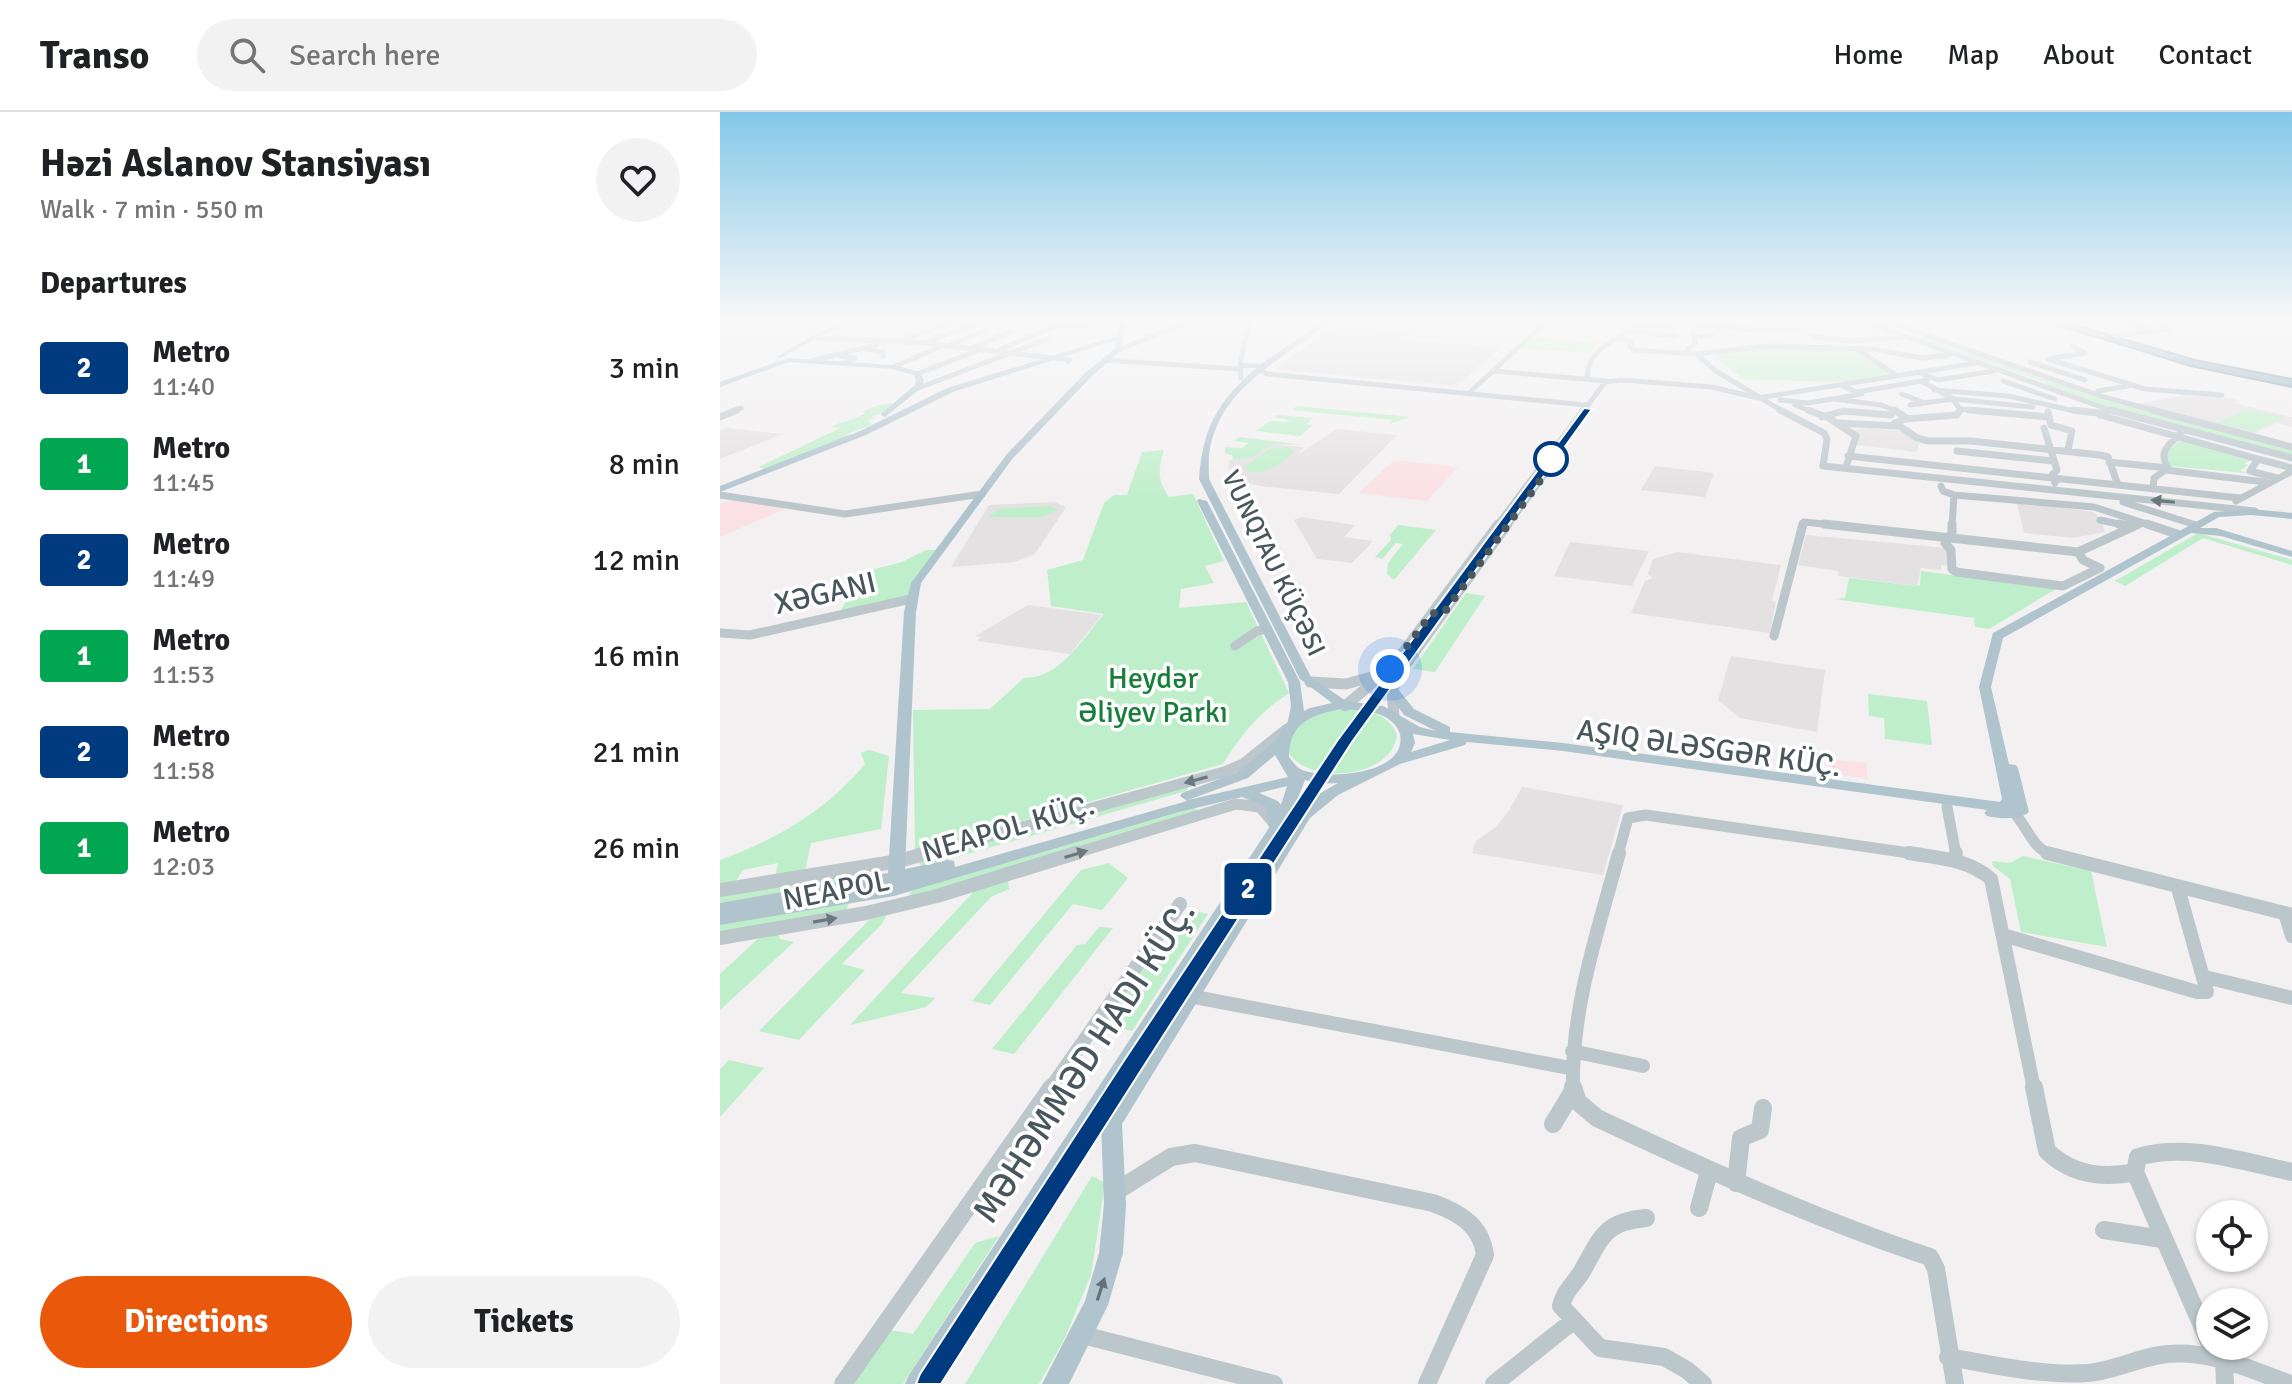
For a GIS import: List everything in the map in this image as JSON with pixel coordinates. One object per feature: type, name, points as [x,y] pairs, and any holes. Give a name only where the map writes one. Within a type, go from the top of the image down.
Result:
[{"type":"main road","points":[[874,427],[920,380]]},
{"type":"main road","points":[[720,489],[874,427],[950,390],[979,380]]},
{"type":"main road","points":[[895,884],[911,599],[920,577],[1010,456],[1085,380]]},
{"type":"main road","name":"VUNQTAU KÜÇƏSI","points":[[1237,380],[1211,412],[1197,445],[1195,480],[1201,498],[1267,629],[1303,681]]},
{"type":"main road","name":"VUNQTAU KÜÇƏSI","points":[[1238,380],[1219,411],[1205,444],[1204,479],[1303,681]]},
{"type":"main road","points":[[893,408],[903,411]]},
{"type":"main road","points":[[1345,706],[1303,681],[1291,725],[1279,744],[1281,757],[1298,776],[1326,780],[1361,778],[1396,761],[1447,744],[1470,742],[1946,804],[2022,811],[1988,691],[2000,637],[2099,576],[2221,511],[2292,516]]},
{"type":"main road","points":[[2196,525],[2292,554]]},
{"type":"main road","points":[[2099,576],[2189,532],[2202,529],[2224,533]]},
{"type":"main road","points":[[1393,679],[1409,712],[1427,723],[1469,736]]},
{"type":"main road","points":[[1291,725],[1318,711],[1345,706],[1367,707],[1424,733],[1469,736],[1946,804]]},
{"type":"main road","points":[[1396,718],[1405,728],[1407,744],[1396,761]]},
{"type":"main road","name":"NEAPOL KÜÇ.","points":[[720,909],[895,884],[1216,787],[1243,775],[1279,744]]},
{"type":"main road","name":"NEAPOL KÜÇ.","points":[[720,919],[895,884],[1240,798],[1298,776]]},
{"type":"main road","name":"MƏHƏMMƏD HADI KÜÇ.","points":[[1100,1120],[1276,828],[1293,794],[1298,776]]},
{"type":"main road","name":"MƏHƏMMƏD HADI KÜÇ.","points":[[918,1384],[1189,996],[1304,815],[1324,797],[1361,778]]},
{"type":"main road","points":[[1240,798],[1266,798],[1273,804],[1276,828]]},
{"type":"main road","points":[[1055,1384],[1083,1335],[1111,1254],[1115,1192],[1100,1120]]},
{"type":"street","points":[[913,390],[939,380]]},
{"type":"street","points":[[1331,380],[1586,405]]},
{"type":"street","points":[[1469,393],[1483,380]]},
{"type":"street","points":[[1601,380],[1712,387],[1762,400],[1805,403],[1862,394],[1839,385]]},
{"type":"street","points":[[1731,380],[1824,433],[1827,439],[1823,466],[2100,494],[2221,511],[2292,469]]},
{"type":"street","points":[[1762,400],[1865,380]]},
{"type":"street","points":[[1857,392],[1926,380]]},
{"type":"street","points":[[2003,380],[2059,401],[2077,399]]},
{"type":"street","points":[[2024,380],[2116,412],[2292,458]]},
{"type":"street","points":[[2055,380],[2292,447]]},
{"type":"street","points":[[2062,383],[2082,380]]},
{"type":"street","points":[[2120,380],[2142,389]]},
{"type":"street","points":[[1396,718],[1393,679],[1437,613],[1550,461],[1586,405],[1607,381]]},
{"type":"street","points":[[1921,381],[1953,399],[1960,409]]},
{"type":"street","points":[[2007,382],[2004,384],[2009,396]]},
{"type":"street","points":[[2094,392],[2161,384]]},
{"type":"street","points":[[2094,392],[2115,395],[2142,389],[2222,395]]},
{"type":"street","points":[[1934,390],[2009,396],[2049,410]]},
{"type":"street","points":[[1880,405],[1879,396],[1890,394]]},
{"type":"street","points":[[1902,394],[1924,403],[1931,410]]},
{"type":"street","points":[[1834,399],[1880,405],[1903,413],[1905,419]]},
{"type":"street","points":[[1910,405],[1953,399],[2084,415],[2116,412]]},
{"type":"street","points":[[1784,400],[1836,423],[1856,436],[1847,468]]},
{"type":"street","points":[[1960,409],[2049,410],[2059,401]]},
{"type":"street","points":[[1860,407],[1877,409],[1880,405]]},
{"type":"street","points":[[720,417],[741,408],[721,406]]},
{"type":"street","points":[[1822,417],[1843,409],[1891,415]]},
{"type":"street","points":[[1897,426],[1896,421],[1957,415],[1960,409]]},
{"type":"street","points":[[2049,410],[2051,425],[2072,431],[2068,450]]},
{"type":"street","points":[[2100,415],[2292,469]]},
{"type":"street","points":[[1836,423],[1897,426],[1921,439],[1956,447],[2053,461]]},
{"type":"street","points":[[2044,428],[2057,470],[2053,474],[2057,490]]},
{"type":"street","points":[[2167,469],[2162,458],[2163,451],[2188,431]]},
{"type":"street","points":[[1956,447],[1971,441],[2104,455],[2118,485]]},
{"type":"street","points":[[1956,447],[1958,479]]},
{"type":"street","points":[[1916,464],[1917,453]]},
{"type":"street","points":[[1848,456],[2037,472],[2042,478],[2249,494]]},
{"type":"street","points":[[2258,459],[2250,471],[2273,481]]},
{"type":"street","points":[[2109,462],[2273,481]]},
{"type":"street","points":[[2154,486],[2154,478],[2167,469]]},
{"type":"street","points":[[2115,475],[2154,486],[2240,498]]},
{"type":"street","points":[[1941,486],[1943,491],[1954,495],[2094,507],[2177,534]]},
{"type":"street","points":[[720,495],[845,514],[982,494]]},
{"type":"street","points":[[1954,495],[1952,533],[1945,543],[1951,550],[1952,569],[1959,573],[2063,586],[2099,576],[2100,567],[2083,560],[2078,552]]},
{"type":"street","points":[[2133,501],[2196,525]]},
{"type":"street","points":[[2100,520],[2132,528]]},
{"type":"street","points":[[1774,636],[1802,522],[2078,552],[2142,523]]},
{"type":"street","name":"XƏGANI","points":[[720,633],[750,635],[911,599]]},
{"type":"street","points":[[1235,646],[1257,631],[1267,629]]},
{"type":"street","points":[[1303,681],[1324,685],[1393,679]]},
{"type":"street","points":[[1345,706],[1377,683],[1393,679]]},
{"type":"street","points":[[895,884],[1224,772],[1243,764],[1291,725]]},
{"type":"street","points":[[1946,804],[1957,850],[1955,860]]},
{"type":"street","points":[[2009,809],[2041,851],[2288,914],[2292,936]]},
{"type":"street","points":[[1955,1384],[1948,1357],[1936,1269],[1930,1257],[1860,1234],[1709,1172],[1597,1118],[1578,1102],[1573,1091],[1571,1060],[1593,949],[1626,821],[1633,815],[1646,815],[1955,860],[1981,870],[1991,879],[2047,1151],[2057,1162],[2072,1170],[2101,1176],[2135,1172]]},
{"type":"street","name":"NEAPOL","points":[[720,890],[895,884]]},
{"type":"street","name":"NEAPOL","points":[[720,938],[895,884]]},
{"type":"street","points":[[2003,935],[2197,992],[2207,992],[2178,888]]},
{"type":"street","points":[[843,1384],[1180,904]]},
{"type":"street","points":[[2205,977],[2292,998]]},
{"type":"street","points":[[1189,996],[1571,1060],[1643,1066]]},
{"type":"street","points":[[1553,1124],[1573,1091]]},
{"type":"street","points":[[1736,1183],[1739,1143],[1741,1138],[1761,1132],[1763,1108]]},
{"type":"street","points":[[2196,1311],[2135,1172],[2138,1157],[2148,1152],[2222,1158],[2292,1172]]},
{"type":"street","points":[[1115,1192],[1171,1157],[1195,1153],[1433,1203],[1455,1211],[1477,1228],[1484,1239],[1485,1255],[1427,1384]]},
{"type":"street","points":[[1699,1208],[1709,1172]]},
{"type":"street","points":[[1646,1218],[1627,1218],[1598,1238],[1561,1300],[1561,1306],[1600,1348],[1664,1357],[1687,1370],[1703,1384]]},
{"type":"street","points":[[2104,1230],[2162,1239]]},
{"type":"street","points":[[1494,1384],[1573,1321]]},
{"type":"street","points":[[1083,1335],[1274,1384]]},
{"type":"street","points":[[1948,1357],[2005,1367],[2087,1373],[2112,1370],[2158,1355],[2196,1352]]},
{"type":"street","points":[[2218,1360],[2225,1384]]},
{"type":"street","points":[[2235,1360],[2290,1384]]},
{"type":"shaded area","points":[[1397,380],[1463,380],[1457,386]]},
{"type":"shaded area","points":[[2180,393],[2236,399],[2235,403],[2292,417],[2292,427],[2277,423],[2250,435],[2137,404],[2181,396]]},
{"type":"shaded area","points":[[728,428],[783,434],[720,459],[720,431]]},
{"type":"shaded area","points":[[1871,428],[1900,431],[1919,443],[1917,452],[1857,445],[1859,437],[1850,430]]},
{"type":"shaded area","points":[[1336,429],[1397,435],[1339,494],[1260,486],[1228,477],[1229,460],[1252,458],[1273,444],[1304,447],[1299,454]]},
{"type":"shaded area","points":[[1394,460],[1458,467],[1427,501],[1359,493]]},
{"type":"shaded area","points":[[1655,466],[1714,473],[1705,497],[1641,490]]},
{"type":"shaded area","points":[[733,500],[785,509],[720,537],[720,504]]},
{"type":"shaded area","points":[[1054,502],[1066,507],[1035,554],[1015,562],[951,567],[989,505]]},
{"type":"shaded area","points":[[2017,502],[2094,512],[2105,532],[2073,538],[2024,533]]},
{"type":"shaded area","points":[[1301,517],[1355,525],[1344,537],[1373,541],[1352,563],[1317,559],[1294,520]]},
{"type":"shaded area","points":[[1806,535],[1947,548],[1949,566],[1941,565],[1941,570],[1921,568],[1917,586],[1838,576],[1838,571],[1798,565]]},
{"type":"shaded area","points":[[1570,542],[1649,551],[1632,586],[1554,576]]},
{"type":"shaded area","points":[[1677,552],[1781,565],[1772,601],[1776,602],[1770,633],[1631,613],[1645,581],[1653,578],[1648,574],[1653,559]]},
{"type":"shaded area","points":[[1028,605],[1102,615],[1070,654],[977,641],[981,637],[975,636]]},
{"type":"shaded area","points":[[1731,656],[1825,670],[1817,732],[1740,718],[1718,700]]},
{"type":"shaded area","points":[[1828,759],[1866,763],[1868,779],[1829,773]]},
{"type":"shaded area","points":[[1522,787],[1623,805],[1603,875],[1472,853],[1476,841],[1496,827]]},
{"type":"green space","points":[[1763,380],[1856,380],[1847,382]]},
{"type":"green space","points":[[2039,380],[2055,380],[2129,406],[2292,449],[2292,456],[2113,409],[2043,385],[2047,383]]},
{"type":"green space","points":[[895,403],[883,413],[871,417],[874,418],[868,422],[872,423],[869,426],[845,435],[849,436],[765,469],[759,467],[840,428],[830,427],[862,415],[866,413],[862,412],[878,405]]},
{"type":"green space","points":[[1297,406],[1410,417],[1389,424],[1392,420],[1292,410]]},
{"type":"green space","points":[[2248,409],[2284,417],[2253,432],[2217,423]]},
{"type":"green space","points":[[1274,417],[1313,418],[1306,424],[1313,425],[1300,436],[1256,431],[1270,421],[1289,420]]},
{"type":"green space","points":[[1239,437],[1303,445],[1273,444],[1252,458],[1233,460],[1232,455],[1225,454],[1225,447],[1242,448],[1249,443],[1234,441]]},
{"type":"green space","points":[[2182,439],[2254,461],[2248,461],[2244,464],[2248,465],[2240,471],[2255,474],[2170,466],[2165,453]]},
{"type":"green space","points":[[1287,447],[1295,452],[1273,468],[1260,472],[1246,470],[1246,466],[1269,449]]},
{"type":"green space","name":"Heydər Əliyev Parkı","points":[[1164,450],[1160,475],[1165,491],[1169,497],[1193,494],[1224,561],[1205,566],[1214,583],[1181,589],[1179,608],[1246,602],[1289,693],[1252,725],[1223,764],[915,851],[913,710],[990,709],[1024,678],[1048,672],[1079,646],[1104,614],[1051,606],[1047,570],[1083,560],[1104,503],[1114,495],[1127,495],[1142,452]]},
{"type":"green space","points":[[1050,506],[1057,510],[1042,517],[988,517],[999,509]]},
{"type":"green space","points":[[1398,525],[1436,530],[1394,580],[1387,574],[1388,563],[1403,544],[1396,543],[1382,559],[1375,557],[1391,540],[1390,535]]},
{"type":"green space","points":[[2198,533],[2292,560],[2292,565],[2203,538],[2125,586],[2115,581]]},
{"type":"green space","points":[[926,550],[941,550],[911,599],[839,615],[860,573],[902,562]]},
{"type":"green space","points":[[1921,571],[2056,589],[1989,629],[1975,627],[1974,618],[1834,599],[1845,598],[1849,578],[1916,586],[1920,585]]},
{"type":"green space","points":[[1466,593],[1485,596],[1435,672],[1413,669]]},
{"type":"green space","points":[[1868,694],[1927,701],[1932,745],[1885,739],[1884,718],[1869,716]]},
{"type":"green space","points":[[1339,709],[1373,713],[1387,721],[1397,735],[1391,750],[1380,762],[1346,773],[1310,769],[1295,760],[1286,748],[1299,725],[1312,717]]},
{"type":"green space","points":[[869,750],[889,756],[881,829],[811,843],[805,871],[775,876],[778,863],[743,870],[736,881],[720,884],[720,860],[761,843],[817,809],[865,764],[861,753]]},
{"type":"green space","points":[[1189,786],[1186,791],[923,867],[919,864],[922,859]]},
{"type":"green space","points":[[1193,808],[1199,810],[982,879],[908,896],[913,890]]},
{"type":"green space","points":[[2023,856],[2091,871],[2107,947],[2021,932],[2010,879],[1993,866],[1992,861],[2010,863]]},
{"type":"green space","points":[[1109,863],[1128,878],[1102,910],[1073,904],[990,1005],[972,1001],[1081,870]]},
{"type":"green space","points":[[857,872],[855,881],[720,903],[720,894]]},
{"type":"green space","points":[[1008,880],[1009,889],[991,897],[901,993],[935,998],[926,1007],[850,1025],[975,890]]},
{"type":"green space","points":[[849,903],[845,912],[720,934],[720,925]]},
{"type":"green space","points":[[1195,911],[1208,914],[1132,1031],[1104,1025],[1157,945],[1172,944]]},
{"type":"green space","points":[[888,912],[882,924],[842,964],[865,970],[799,1040],[759,1031],[873,916]]},
{"type":"green space","points":[[1099,927],[1113,928],[1014,1054],[992,1049],[1077,945],[1085,944]]},
{"type":"green space","points":[[778,934],[780,939],[794,942],[720,1010],[720,974],[760,937]]},
{"type":"green space","points":[[729,1060],[764,1068],[720,1117],[720,1069]]},
{"type":"green space","points":[[1092,1176],[1105,1183],[1091,1275],[1064,1340],[1039,1384],[965,1384]]},
{"type":"green space","points":[[999,1236],[903,1384],[852,1384],[890,1330],[913,1334],[975,1243]]},
{"type":"metro line","name":"2","points":[[931,1384],[1132,1066],[1345,741],[1587,409]]},
{"type":"route","points":[[1390,669],[1432,613],[1443,614],[1547,471],[1551,459]]}]
